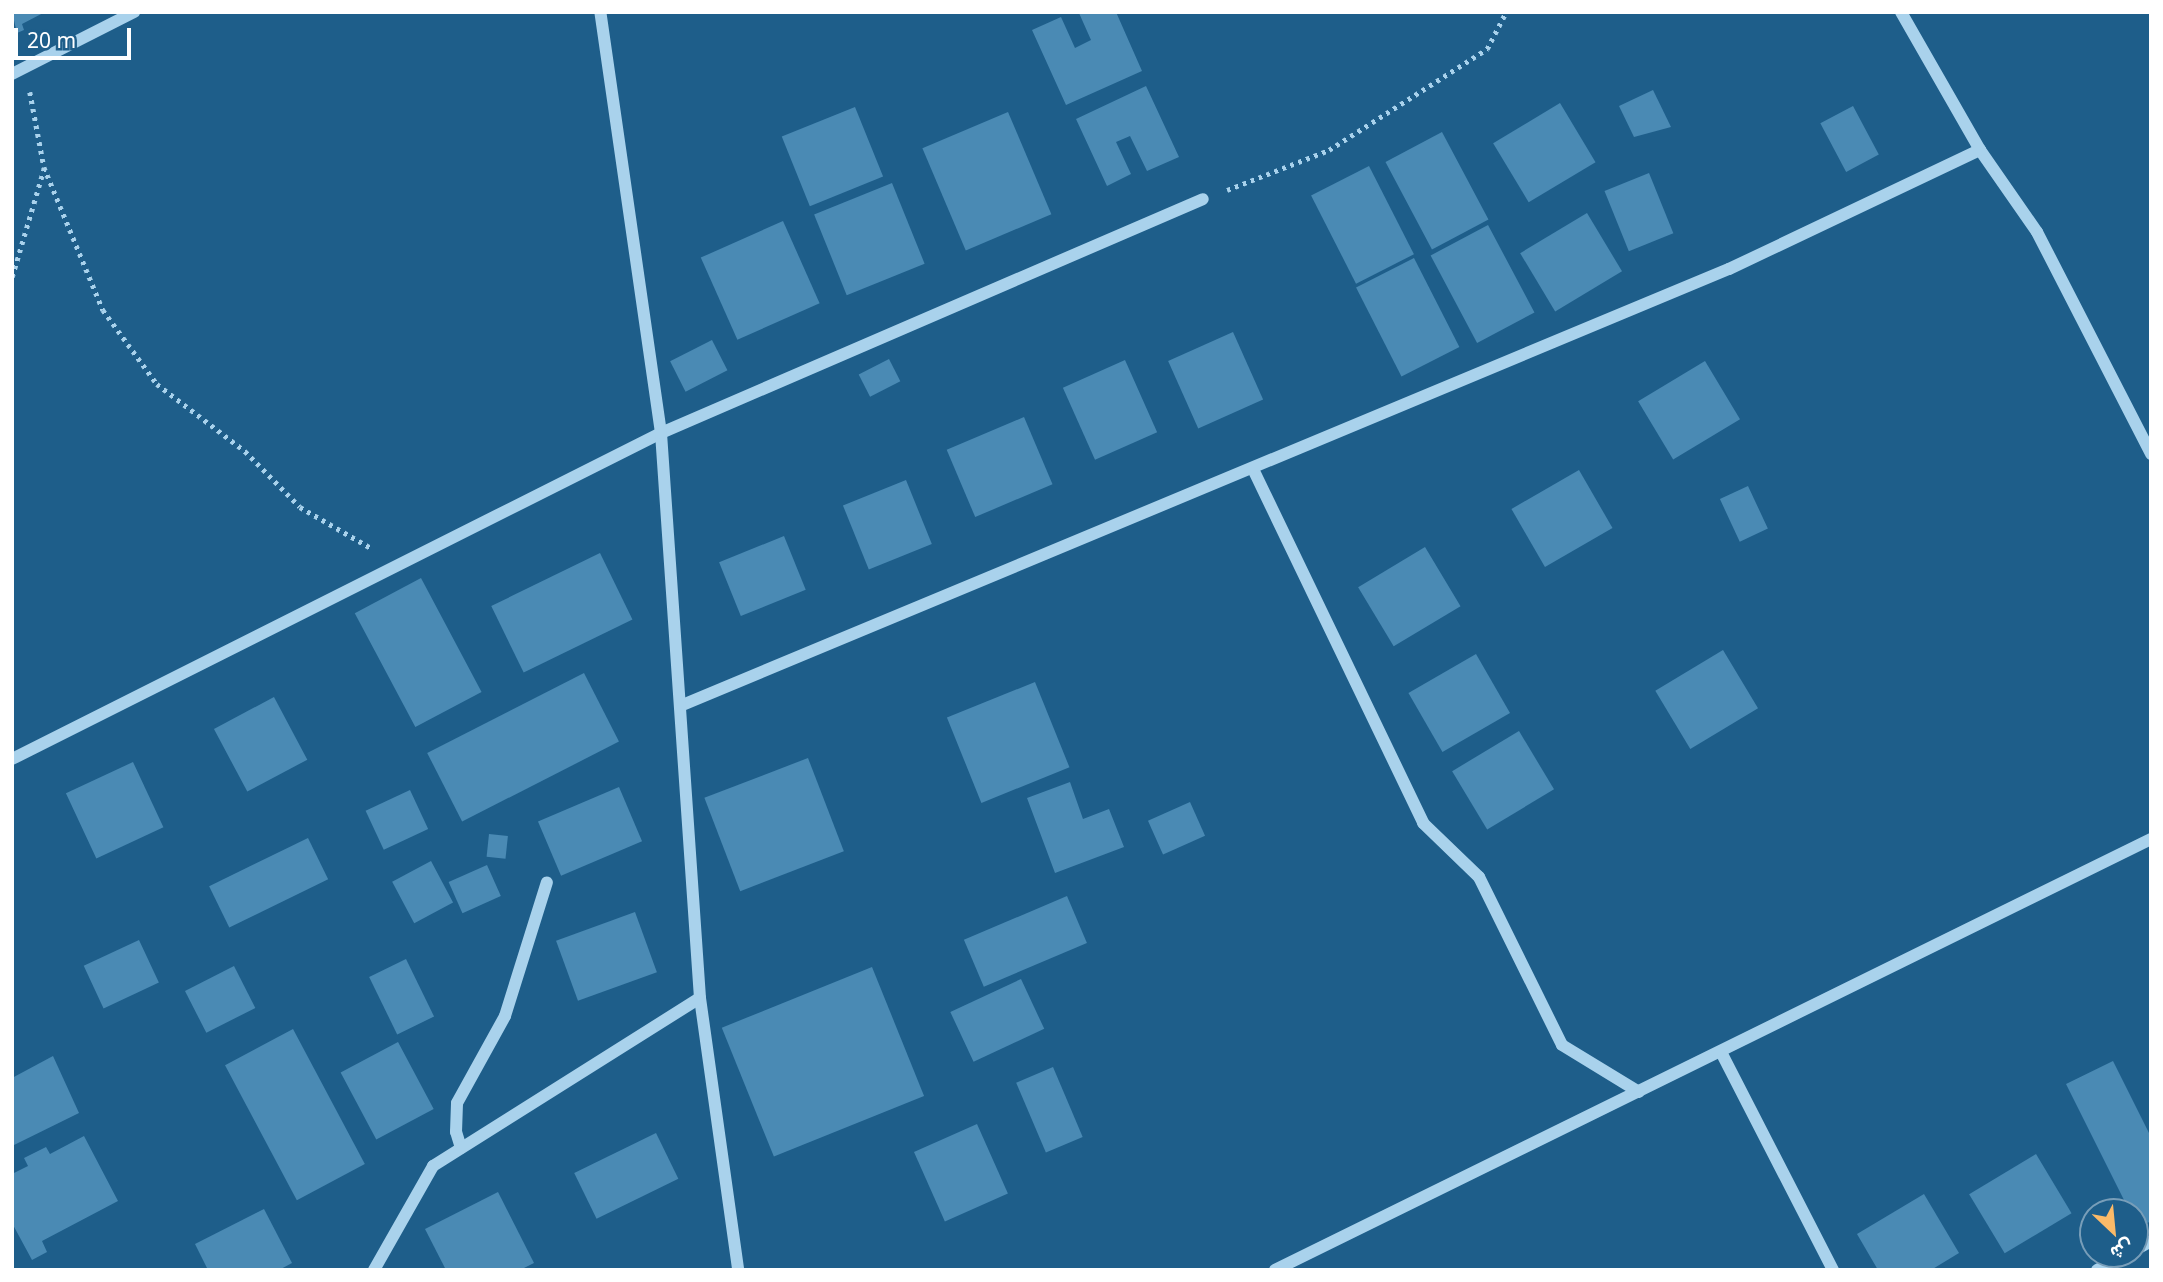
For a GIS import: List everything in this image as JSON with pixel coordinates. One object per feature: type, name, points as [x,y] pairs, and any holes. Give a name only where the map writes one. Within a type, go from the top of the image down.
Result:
[{"type":"street","points":[[12,74],[133,12]]},
{"type":"street","points":[[600,12],[661,433],[701,998],[738,1270]]},
{"type":"street","points":[[1901,12],[1980,150],[2037,232],[2151,454]]},
{"type":"street","points":[[680,706],[1729,268],[1980,150]]},
{"type":"street","points":[[12,759],[661,433],[1203,199]]},
{"type":"street","points":[[1253,468],[1423,823],[1479,877],[1562,1045],[1639,1093]]},
{"type":"street","points":[[1275,1270],[2151,839]]},
{"type":"street","points":[[461,1148],[456,1132],[457,1103],[505,1016],[547,882]]},
{"type":"street","points":[[374,1270],[433,1166],[701,998]]},
{"type":"street","points":[[1721,1052],[1833,1270]]},
{"type":"path","points":[[1203,199],[1329,150],[1487,49],[1507,12]]},
{"type":"path","points":[[25,67],[44,167],[103,310],[157,384],[245,451],[300,507],[396,566]]},
{"type":"path","points":[[12,277],[44,167]]},
{"type":"building","points":[[12,12],[45,12],[22,24],[24,30],[17,33]]},
{"type":"building","points":[[1116,12],[1142,71],[1066,105],[1032,30],[1061,17],[1075,48],[1091,40],[1079,13]]},
{"type":"building","points":[[1146,86],[1179,157],[1147,171],[1130,136],[1116,142],[1131,174],[1107,186],[1076,119]]},
{"type":"building","points":[[1653,90],[1671,127],[1634,137],[1619,106]]},
{"type":"building","points":[[1560,103],[1596,162],[1529,202],[1493,143]]},
{"type":"building","points":[[1853,106],[1879,155],[1846,172],[1820,123]]},
{"type":"building","points":[[855,107],[883,177],[810,206],[782,137]]},
{"type":"building","points":[[1008,112],[1051,214],[966,251],[922,148]]},
{"type":"building","points":[[1442,132],[1488,219],[1432,249],[1385,162]]},
{"type":"building","points":[[1369,166],[1414,254],[1356,284],[1311,196]]},
{"type":"building","points":[[1649,173],[1673,233],[1629,251],[1604,191]]},
{"type":"building","points":[[892,183],[925,264],[847,295],[814,214]]},
{"type":"building","points":[[1587,213],[1622,271],[1555,311],[1520,253]]},
{"type":"building","points":[[783,221],[820,303],[737,340],[701,258]]},
{"type":"building","points":[[1488,225],[1534,312],[1477,343],[1431,256]]},
{"type":"building","points":[[1414,258],[1459,347],[1401,377],[1356,288]]},
{"type":"building","points":[[1233,332],[1263,400],[1198,428],[1168,361]]},
{"type":"building","points":[[712,340],[727,370],[686,392],[670,361]]},
{"type":"building","points":[[889,359],[900,381],[870,397],[859,374]]},
{"type":"building","points":[[1125,360],[1157,432],[1095,460],[1063,388]]},
{"type":"building","points":[[1705,361],[1740,419],[1673,459],[1638,401]]},
{"type":"building","points":[[1024,417],[1053,484],[975,517],[947,450]]},
{"type":"building","points":[[1579,470],[1612,528],[1545,567],[1511,509]]},
{"type":"building","points":[[906,480],[932,544],[869,569],[843,505]]},
{"type":"building","points":[[1748,486],[1768,529],[1740,542],[1720,499]]},
{"type":"building","points":[[784,536],[806,590],[741,616],[719,562]]},
{"type":"building","points":[[1425,547],[1461,606],[1394,646],[1358,587]]},
{"type":"building","points":[[600,553],[632,620],[524,673],[491,606]]},
{"type":"building","points":[[421,578],[482,692],[415,727],[355,613]]},
{"type":"building","points":[[1723,650],[1758,708],[1690,749],[1655,691]]},
{"type":"building","points":[[1476,654],[1510,713],[1442,752],[1408,693]]},
{"type":"building","points":[[584,673],[619,742],[462,822],[427,753]]},
{"type":"building","points":[[1035,682],[1069,767],[981,803],[947,718]]},
{"type":"building","points":[[274,697],[307,760],[247,792],[214,729]]},
{"type":"building","points":[[1519,731],[1554,789],[1487,829],[1452,771]]},
{"type":"building","points":[[808,758],[844,851],[740,891],[704,798]]},
{"type":"building","points":[[133,762],[163,827],[96,859],[66,793]]},
{"type":"building","points":[[1070,782],[1083,819],[1109,809],[1124,847],[1055,873],[1027,798]]},
{"type":"building","points":[[619,787],[642,841],[561,876],[538,821]]},
{"type":"building","points":[[410,790],[428,829],[384,850],[366,811]]},
{"type":"building","points":[[1190,802],[1205,836],[1163,855],[1148,821]]},
{"type":"building","points":[[489,834],[508,836],[505,859],[487,857]]},
{"type":"building","points":[[308,838],[328,879],[229,928],[209,886]]},
{"type":"building","points":[[431,861],[453,902],[414,923],[392,882]]},
{"type":"building","points":[[487,865],[501,896],[462,913],[449,882]]},
{"type":"building","points":[[1067,896],[1087,943],[984,987],[964,940]]},
{"type":"building","points":[[635,912],[657,972],[578,1001],[556,941]]},
{"type":"building","points":[[139,940],[159,983],[104,1008],[84,966]]},
{"type":"building","points":[[406,959],[434,1017],[397,1034],[369,977]]},
{"type":"building","points":[[234,966],[255,1008],[206,1033],[185,991]]},
{"type":"building","points":[[872,967],[924,1096],[774,1157],[722,1028]]},
{"type":"building","points":[[1021,979],[1044,1029],[974,1062],[950,1012]]},
{"type":"building","points":[[293,1029],[365,1164],[297,1200],[225,1065]]},
{"type":"building","points":[[398,1042],[434,1109],[376,1140],[341,1073]]},
{"type":"building","points":[[53,1056],[79,1113],[12,1146],[12,1078]]},
{"type":"building","points":[[2113,1061],[2151,1137],[2151,1221],[2149,1222],[2149,1198],[2123,1198],[2066,1084]]},
{"type":"building","points":[[1053,1067],[1083,1137],[1046,1153],[1016,1083]]},
{"type":"building","points":[[977,1124],[1008,1193],[945,1221],[914,1152]]},
{"type":"building","points":[[656,1133],[678,1179],[597,1219],[574,1173]]},
{"type":"building","points":[[84,1136],[118,1201],[42,1241],[47,1252],[32,1260],[12,1223],[12,1174],[28,1166],[24,1158],[46,1147],[50,1154]]},
{"type":"building","points":[[2036,1154],[2072,1213],[2005,1253],[1969,1194]]},
{"type":"building","points":[[498,1192],[534,1263],[520,1270],[446,1270],[425,1229]]},
{"type":"building","points":[[1924,1194],[1959,1253],[1931,1270],[1878,1270],[1857,1234]]},
{"type":"building","points":[[264,1209],[292,1263],[279,1270],[208,1270],[195,1244]]}]
